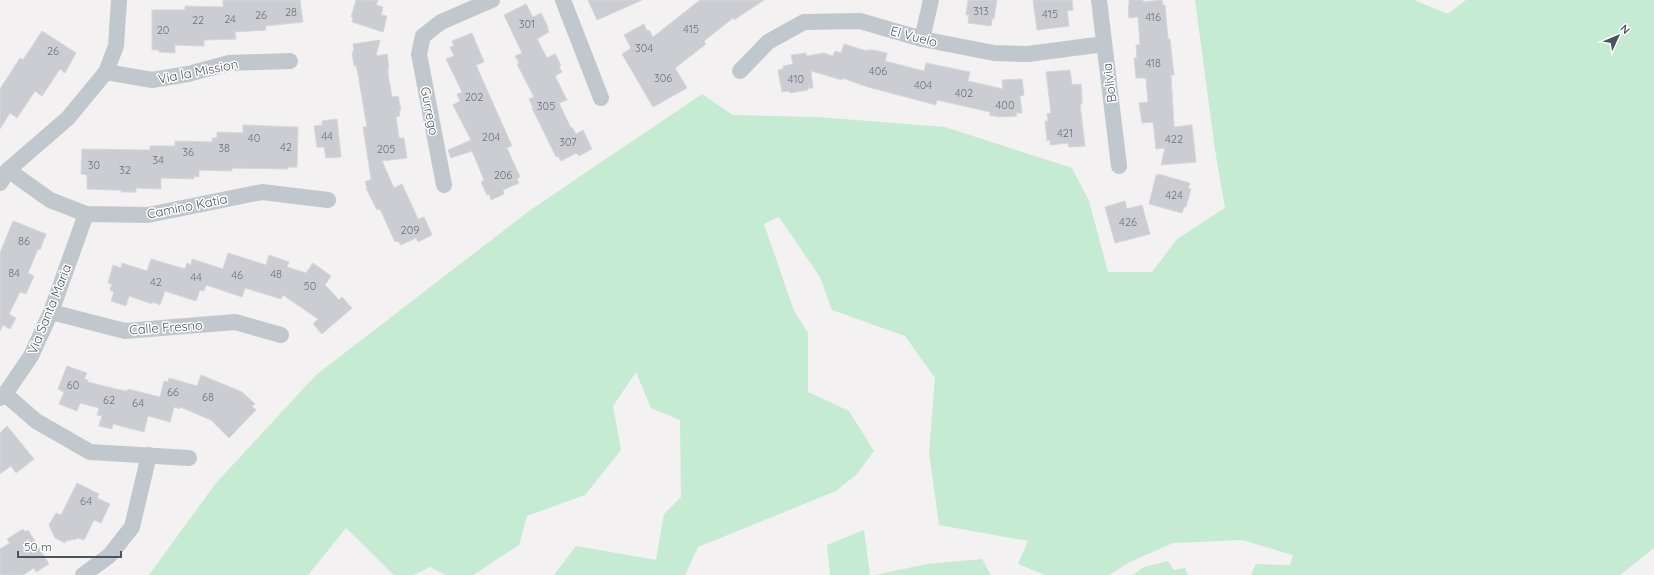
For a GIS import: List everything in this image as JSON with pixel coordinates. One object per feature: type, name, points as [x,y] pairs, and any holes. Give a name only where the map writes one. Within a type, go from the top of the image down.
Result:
[{"type":"street","points":[[4,176],[68,118],[106,72],[116,46],[119,0]]},
{"type":"street","name":"Gurrego","points":[[444,185],[420,54],[423,36],[441,22],[492,0]]},
{"type":"street","points":[[563,0],[601,98]]},
{"type":"street","points":[[922,39],[931,0]]},
{"type":"street","name":"Bolivia","points":[[1099,0],[1119,166]]},
{"type":"street","name":"El Vuelo","points":[[740,71],[768,42],[804,22],[860,21],[922,39],[994,53],[1028,54],[1104,44]]},
{"type":"street","name":"Via la Mission","points":[[106,72],[152,80],[188,74],[229,62],[290,61]]},
{"type":"street","name":"Camino Katia","points":[[4,176],[50,200],[86,214],[148,215],[262,192],[328,200]]},
{"type":"street","name":"Via Santa Maria","points":[[2,396],[31,356],[51,312],[86,214]]},
{"type":"street","name":"Calle Fresno","points":[[51,312],[125,331],[235,322],[281,335]]},
{"type":"street","points":[[2,396],[36,421],[90,452],[189,458]]},
{"type":"street","points":[[83,575],[109,556],[132,527],[149,456]]},
{"type":"green space","points":[[1195,0],[1414,0],[1448,14],[1466,0],[1654,0],[1654,548],[1620,575],[1251,575],[1256,564],[1290,565],[1293,555],[1242,540],[1173,543],[1130,562],[1109,575],[1045,575],[1018,564],[1028,541],[939,525],[929,452],[935,378],[905,336],[832,310],[820,277],[779,217],[764,224],[794,311],[808,333],[808,392],[849,411],[874,451],[857,474],[836,491],[698,547],[685,575],[554,575],[576,546],[656,560],[664,514],[681,497],[680,420],[651,408],[636,372],[613,406],[621,450],[585,495],[527,516],[519,545],[473,575],[446,575],[430,567],[413,575],[394,575],[346,528],[308,575],[149,575],[216,483],[316,375],[529,211],[702,94],[733,115],[818,117],[945,127],[1072,168],[1089,201],[1108,272],[1152,272],[1177,239],[1225,208],[1215,150]]},
{"type":"green space","points":[[864,530],[870,575],[830,575],[827,545]]},
{"type":"green space","points":[[982,559],[991,575],[875,575],[927,564]]},
{"type":"green space","points":[[1168,561],[1174,570],[1185,568],[1188,575],[1133,575],[1144,567]]},
{"type":"building","points":[[223,0],[300,0],[303,22],[265,26],[266,30],[235,32],[236,39],[204,40],[204,46],[175,45],[175,53],[152,50],[152,10],[185,10],[185,6],[223,7]]},
{"type":"building","points":[[356,0],[378,0],[376,5],[383,7],[381,15],[387,16],[383,32],[352,22],[353,17],[351,17]]},
{"type":"building","points":[[588,0],[642,0],[597,20]]},
{"type":"building","points":[[700,0],[764,0],[734,20],[733,18],[704,41],[706,44],[675,68],[687,88],[653,107],[622,54],[631,48],[624,35],[644,24],[647,31],[649,30],[653,37]]},
{"type":"building","points":[[968,0],[997,0],[994,19],[992,18],[991,26],[968,23],[969,15],[966,15]]},
{"type":"building","points":[[1033,0],[1072,0],[1073,10],[1067,11],[1069,26],[1037,30]]},
{"type":"building","points":[[1129,0],[1143,0],[1143,2],[1162,0],[1163,5],[1165,5],[1168,39],[1170,39],[1174,75],[1171,75],[1174,127],[1192,125],[1196,162],[1161,165],[1165,148],[1156,149],[1153,122],[1142,123],[1139,103],[1148,102],[1146,78],[1136,78],[1134,58],[1137,58],[1136,45],[1140,45],[1138,17],[1129,18]]},
{"type":"building","points":[[526,4],[533,17],[541,13],[548,27],[549,32],[537,39],[547,58],[555,54],[561,65],[559,67],[562,72],[555,76],[567,100],[559,103],[571,128],[572,127],[576,134],[583,130],[592,149],[579,156],[576,153],[561,161],[558,156],[556,157],[532,108],[529,99],[534,97],[517,64],[519,63],[515,56],[522,53],[504,15]]},
{"type":"building","points":[[42,31],[76,53],[65,73],[60,69],[42,96],[35,91],[17,118],[10,113],[0,129],[0,89],[20,58],[23,60]]},
{"type":"building","points":[[472,33],[484,62],[476,65],[512,146],[507,148],[520,177],[517,179],[519,183],[503,190],[504,194],[491,200],[481,182],[484,180],[472,151],[451,158],[448,150],[471,140],[453,105],[460,101],[457,94],[462,92],[446,59],[454,56],[450,47],[454,46],[452,41]]},
{"type":"building","points":[[380,40],[376,56],[387,54],[389,68],[388,74],[392,97],[398,96],[401,110],[399,110],[400,116],[396,117],[399,138],[404,138],[407,158],[382,161],[394,188],[402,184],[418,219],[424,217],[432,235],[418,242],[416,238],[401,245],[398,241],[395,242],[380,209],[377,210],[366,188],[365,182],[371,179],[363,127],[367,127],[358,74],[356,65],[354,66],[352,52],[354,51],[353,44]]},
{"type":"building","points":[[844,44],[867,51],[873,50],[887,53],[885,61],[924,71],[926,63],[970,72],[968,81],[1003,89],[1002,80],[1022,79],[1024,95],[1020,96],[1022,113],[1016,113],[1017,116],[990,116],[990,112],[937,100],[936,105],[868,87],[842,78],[842,80],[811,71],[813,88],[790,93],[789,91],[782,92],[778,70],[783,69],[783,66],[793,64],[791,55],[806,53],[806,56],[824,53],[833,56],[835,51],[841,53]]},
{"type":"building","points":[[1070,70],[1072,85],[1081,84],[1082,104],[1080,104],[1085,146],[1069,147],[1068,143],[1050,145],[1050,140],[1047,141],[1045,121],[1048,121],[1047,114],[1051,113],[1046,72]]},
{"type":"building","points":[[337,119],[341,157],[326,158],[324,147],[317,147],[314,126],[322,125],[322,121]]},
{"type":"building","points":[[243,125],[298,127],[297,167],[289,167],[288,169],[232,168],[232,171],[199,170],[199,177],[194,176],[194,179],[161,178],[161,189],[136,188],[136,192],[87,189],[87,175],[81,174],[82,149],[150,150],[150,146],[175,146],[175,141],[212,142],[212,138],[217,138],[217,132],[243,133]]},
{"type":"building","points":[[1158,174],[1190,183],[1188,188],[1191,189],[1186,207],[1184,207],[1182,213],[1149,204],[1156,175],[1158,176]]},
{"type":"building","points":[[1125,201],[1127,209],[1142,205],[1150,234],[1115,243],[1105,207]]},
{"type":"building","points":[[13,221],[46,234],[40,250],[38,249],[28,273],[34,276],[26,294],[20,292],[9,314],[16,318],[10,329],[3,325],[0,331],[0,253]]},
{"type":"building","points":[[228,253],[266,265],[269,255],[289,262],[287,267],[306,273],[313,263],[331,276],[325,285],[339,300],[342,297],[352,308],[322,334],[313,324],[318,319],[283,295],[281,299],[245,288],[242,297],[206,285],[204,291],[200,290],[196,301],[165,291],[160,305],[153,302],[152,304],[129,296],[126,306],[111,301],[114,292],[110,290],[112,284],[108,283],[113,265],[121,268],[122,263],[147,271],[151,259],[185,269],[187,263],[191,265],[192,259],[223,269]]},
{"type":"building","points":[[67,366],[87,373],[84,379],[88,380],[88,382],[127,391],[128,389],[160,397],[164,381],[168,382],[169,378],[197,386],[201,375],[242,392],[255,404],[252,406],[256,410],[229,438],[211,420],[180,407],[179,409],[174,407],[170,422],[148,416],[144,432],[113,424],[112,429],[99,426],[102,416],[97,415],[99,408],[80,403],[77,411],[59,404],[64,392],[58,389]]},
{"type":"building","points":[[7,426],[34,459],[16,473],[11,466],[0,474],[0,433]]},
{"type":"building","points":[[77,483],[99,494],[97,498],[110,504],[101,523],[94,520],[84,540],[78,538],[74,540],[71,539],[70,541],[67,540],[65,543],[55,538],[49,525],[56,513],[61,515]]},
{"type":"building","points":[[23,529],[25,532],[28,530],[49,564],[36,572],[34,568],[23,575],[0,575],[0,549],[10,543],[7,539]]}]
